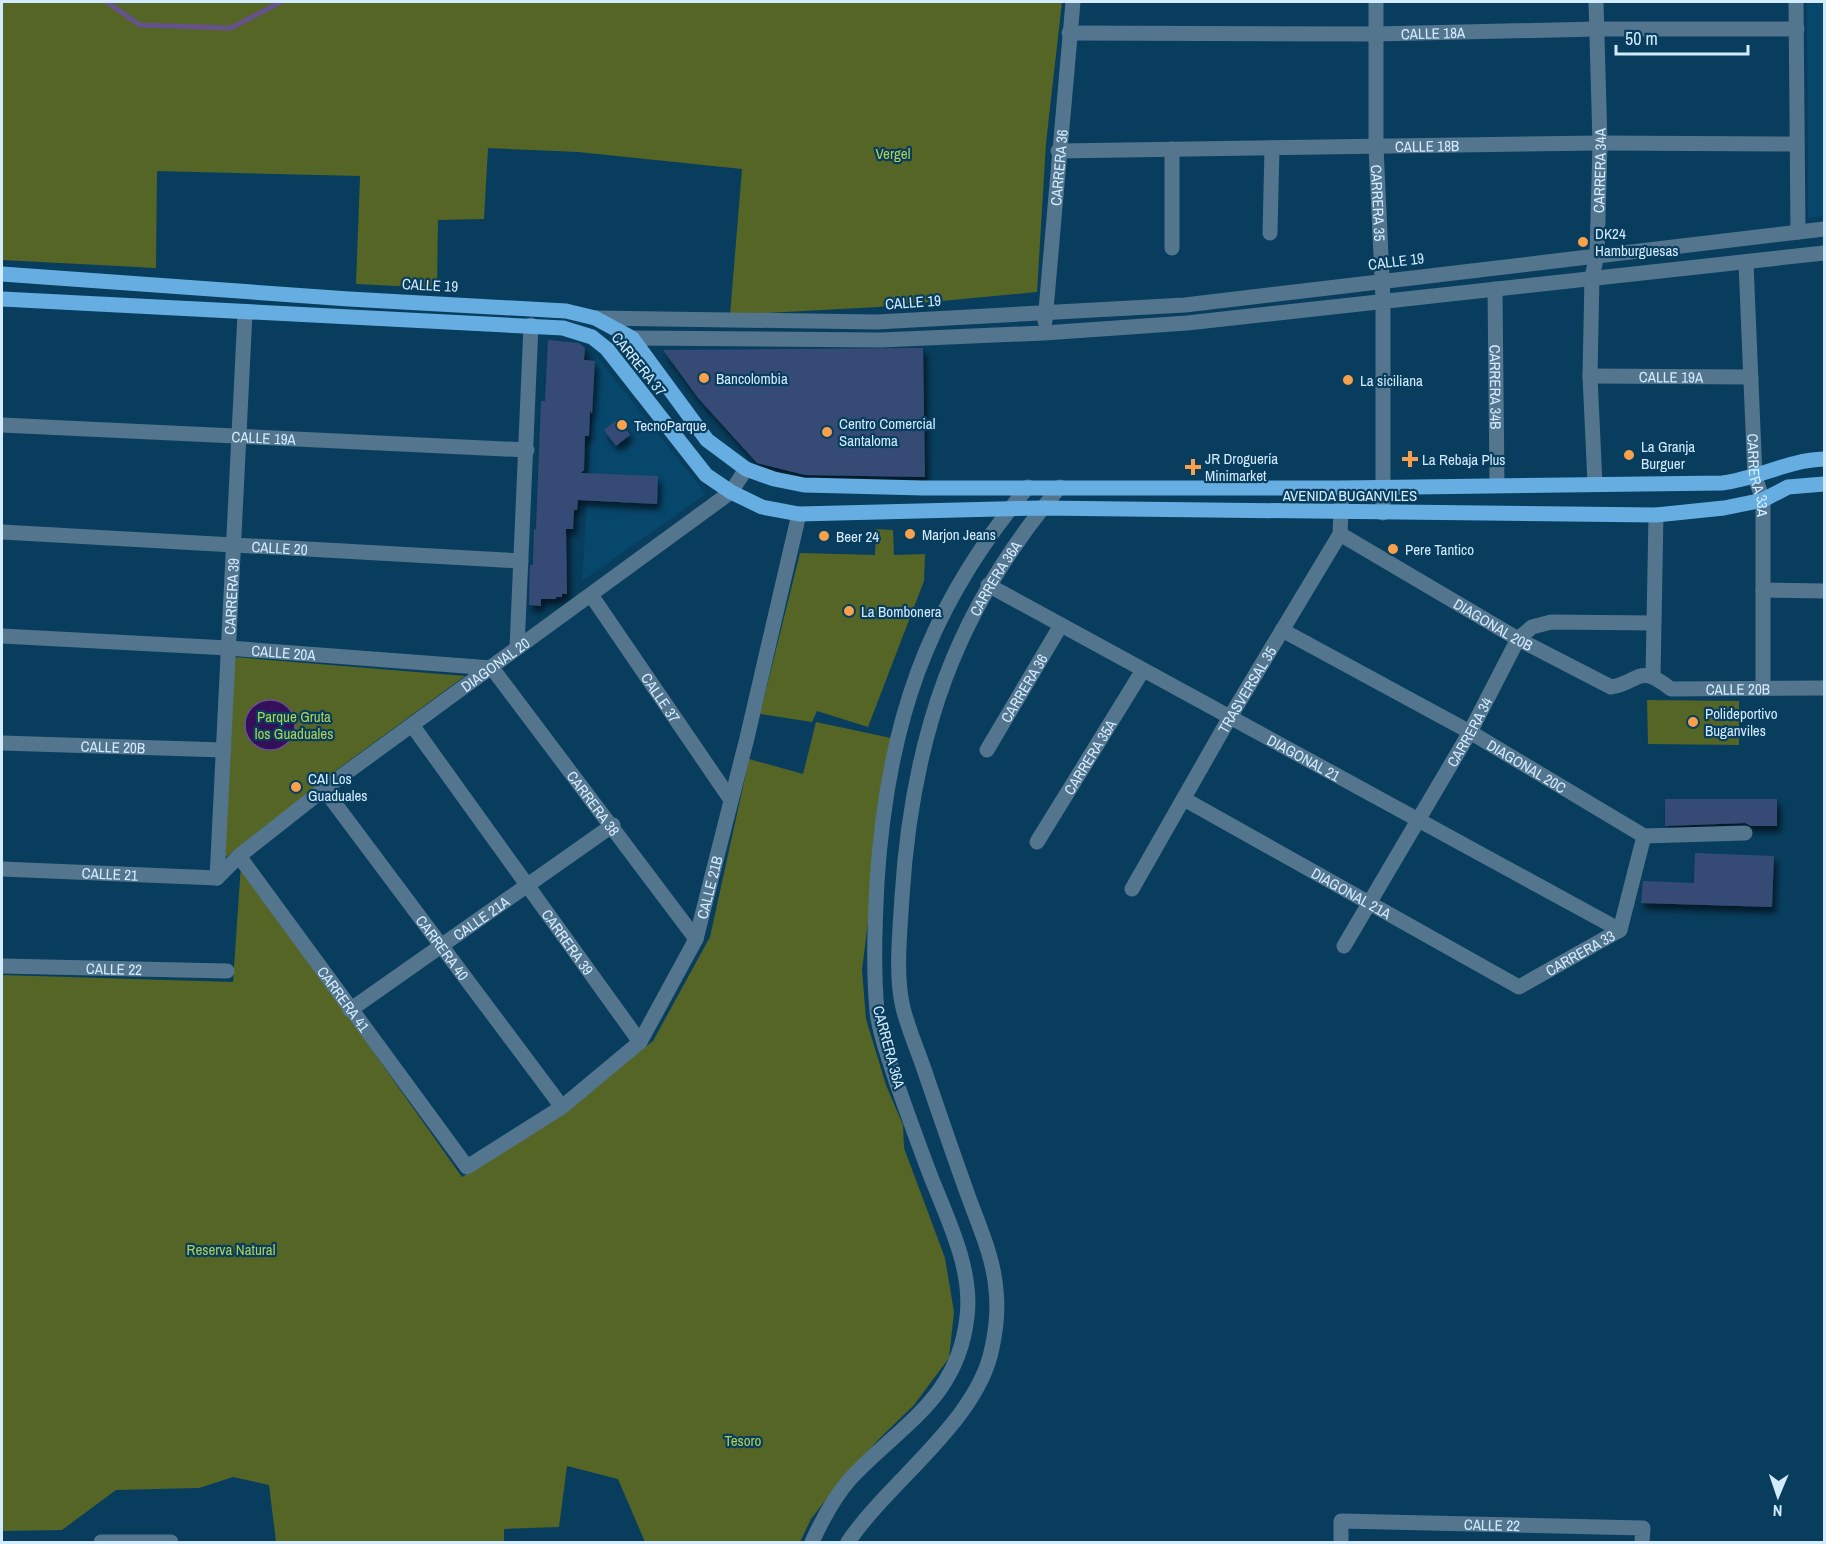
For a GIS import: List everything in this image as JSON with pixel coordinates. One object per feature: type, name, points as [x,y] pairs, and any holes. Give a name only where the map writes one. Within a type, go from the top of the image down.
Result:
[{"type":"main road","name":"CALLE 19","points":[[2,274],[350,299],[523,307],[566,311],[595,318]]},
{"type":"main road","points":[[2,299],[531,326]]},
{"type":"main road","name":"CARRERA 37","points":[[595,318],[632,338],[707,440],[746,469],[774,479],[804,484]]},
{"type":"main road","name":"CARRERA 37","points":[[531,326],[563,328],[592,337],[607,349],[706,475],[731,492],[762,507],[799,514]]},
{"type":"main road","name":"AVENIDA BUGANVILES","points":[[804,484],[1382,488],[1722,483],[1755,477],[1785,465],[1824,459]]},
{"type":"main road","name":"AVENIDA BUGANVILES","points":[[799,514],[1008,511],[1041,508],[1341,513],[1656,514],[1724,508],[1763,500],[1788,487],[1824,484]]},
{"type":"street","name":"CARRERA 36","points":[[1044,333],[1058,151],[1073,2]]},
{"type":"street","name":"CARRERA 35","points":[[1376,2],[1376,147],[1383,300],[1383,513]]},
{"type":"street","name":"CARRERA 34A","points":[[1595,484],[1590,376],[1592,277],[1597,255],[1600,143],[1596,2]]},
{"type":"street","points":[[1796,2],[1798,232]]},
{"type":"street","name":"CALLE 18A","points":[[1069,33],[1375,34],[1596,29],[1797,29]]},
{"type":"street","name":"CALLE 18B","points":[[1058,151],[1600,143],[1797,144]]},
{"type":"street","points":[[1270,233],[1272,148]]},
{"type":"street","points":[[1172,149],[1172,248]]},
{"type":"street","name":"CALLE 19","points":[[595,318],[877,322],[1185,305],[1824,229]]},
{"type":"street","points":[[632,338],[881,340],[1044,333],[1186,323],[1824,253]]},
{"type":"street","name":"CARRERA 33A","points":[[1746,263],[1755,477],[1763,500],[1763,688]]},
{"type":"street","name":"CARRERA 34B","points":[[1495,289],[1497,485]]},
{"type":"street","name":"CARRERA 39","points":[[217,878],[245,313]]},
{"type":"street","points":[[517,648],[531,326]]},
{"type":"street","name":"CALLE 19A","points":[[1590,376],[1751,377]]},
{"type":"street","name":"CALLE 19A","points":[[2,425],[527,450]]},
{"type":"street","name":"DIAGONAL 20","points":[[238,856],[324,789],[731,492],[746,469]]},
{"type":"street","name":"CARRERA 36A","points":[[812,1542],[825,1515],[849,1481],[909,1425],[940,1391],[955,1369],[962,1348],[968,1314],[958,1247],[897,1083],[877,1014],[874,939],[880,835],[886,785],[896,736],[929,640],[972,560],[1028,487]]},
{"type":"street","name":"CARRERA 36A","points":[[848,1542],[864,1520],[962,1411],[985,1371],[992,1350],[996,1288],[980,1230],[903,1008],[901,988],[905,849],[915,780],[936,702],[957,647],[988,585],[1041,508],[1059,487]]},
{"type":"street","name":"TRASVERSAL 35","points":[[1132,889],[1230,717],[1340,534],[1342,488]]},
{"type":"street","name":"CALLE 21B","points":[[467,1167],[562,1107],[640,1042],[696,939],[799,514]]},
{"type":"street","points":[[1653,677],[1656,514]]},
{"type":"street","name":"CALLE 20","points":[[2,532],[521,561]]},
{"type":"street","name":"DIAGONAL 20B","points":[[1340,534],[1518,639],[1611,687],[1620,686],[1633,677],[1653,677]]},
{"type":"street","name":"DIAGONAL 21","points":[[988,585],[1620,930]]},
{"type":"street","points":[[1763,590],[1824,591]]},
{"type":"street","name":"CALLE 37","points":[[591,595],[731,800]]},
{"type":"street","points":[[1518,639],[1539,624],[1551,622],[1654,623]]},
{"type":"street","name":"CARRERA 36","points":[[987,750],[1061,625]]},
{"type":"street","name":"DIAGONAL 20C","points":[[1282,630],[1470,732],[1644,836]]},
{"type":"street","name":"CALLE 20A","points":[[2,636],[228,648],[492,668]]},
{"type":"street","name":"CARRERA 34","points":[[1344,946],[1420,821],[1470,732],[1518,639]]},
{"type":"street","name":"CARRERA 38","points":[[492,668],[613,825],[696,939]]},
{"type":"street","name":"CARRERA 35A","points":[[1037,842],[1143,670]]},
{"type":"street","name":"CALLE 20B","points":[[1653,677],[1671,689],[1824,688]]},
{"type":"street","name":"CARRERA 39","points":[[412,725],[640,1042]]},
{"type":"street","name":"CALLE 20B","points":[[2,743],[224,750]]},
{"type":"street","name":"CARRERA 40","points":[[324,789],[562,1107]]},
{"type":"street","name":"DIAGONAL 21A","points":[[1184,799],[1520,987]]},
{"type":"street","name":"CALLE 21A","points":[[350,1010],[613,825]]},
{"type":"street","points":[[1644,836],[1745,833]]},
{"type":"street","name":"CARRERA 33","points":[[1520,987],[1620,930],[1644,836]]},
{"type":"street","points":[[217,878],[238,856]]},
{"type":"street","name":"CARRERA 41","points":[[238,856],[467,1167]]},
{"type":"street","name":"CALLE 21","points":[[2,869],[217,878]]},
{"type":"street","name":"CALLE 22","points":[[2,966],[227,971]]},
{"type":"street","name":"CALLE 22","points":[[1341,1542],[1341,1521],[1642,1535]]},
{"type":"street","points":[[101,1542],[171,1542]]},
{"type":"shaded area","points":[[1807,2],[1824,2],[1824,216],[1808,218]]},
{"type":"shaded area","name":"TecnoParque","points":[[596,356],[706,494],[582,581]]},
{"type":"shaded area","points":[[265,700],[275,700],[288,707],[295,720],[295,730],[288,743],[275,750],[265,750],[256,746],[249,739],[245,730],[245,720],[249,711],[256,704]]},
{"type":"green space","name":"Vergel","points":[[2,2],[1062,2],[1046,143],[1037,292],[878,307],[730,315],[742,169],[578,152],[488,148],[484,219],[438,220],[437,288],[356,284],[360,176],[157,171],[156,268],[2,260]]},
{"type":"green space","name":"La Bombonera","points":[[876,529],[893,530],[894,555],[925,554],[924,581],[868,727],[817,711],[812,722],[760,714],[800,553],[875,555]]},
{"type":"green space","name":"Parque Gruta los Guaduales","points":[[234,657],[465,676],[338,769],[225,858]]},
{"type":"green space","name":"Polideportivo Buganviles","points":[[1647,700],[1739,701],[1739,745],[1648,744]]},
{"type":"green space","name":"Reserva Natural","points":[[816,722],[891,738],[862,970],[866,1019],[886,1085],[903,1125],[904,1148],[945,1258],[954,1312],[949,1358],[914,1405],[839,1483],[811,1519],[800,1542],[645,1542],[618,1479],[567,1466],[559,1527],[504,1529],[504,1542],[276,1542],[269,1485],[233,1477],[199,1488],[116,1490],[62,1530],[2,1531],[2,975],[233,982],[241,865],[462,1177],[566,1109],[653,1041],[710,937],[749,759],[803,774]]},
{"type":"building","points":[[548,340],[579,343],[585,348],[584,360],[595,361],[592,414],[590,411],[589,436],[585,436],[584,470],[581,473],[658,476],[657,504],[578,500],[577,510],[574,510],[573,529],[566,529],[567,594],[562,594],[562,597],[556,597],[556,599],[541,599],[541,606],[529,605],[530,565],[533,565],[534,529],[536,530],[541,401],[545,401]]},
{"type":"building","name":"Centro Comercial Santaloma","points":[[923,348],[925,477],[805,475],[757,463],[699,399],[663,350]]},
{"type":"building","points":[[618,419],[630,435],[616,446],[604,430]]},
{"type":"building","points":[[1665,799],[1777,799],[1777,826],[1751,826],[1745,823],[1665,826]]},
{"type":"building","points":[[1695,853],[1774,856],[1772,907],[1641,903],[1643,881],[1694,883]]},
{"type":"waterway","points":[[107,2],[140,25],[231,28],[281,2]]},
{"type":"place","name":"DK24 Hamburguesas","points":[[1583,242]]},
{"type":"place","name":"Bancolombia","points":[[704,378]]},
{"type":"place","name":"La siciliana","points":[[1348,380]]},
{"type":"place","name":"TecnoParque","points":[[622,425]]},
{"type":"place","name":"Centro Comercial Santaloma","points":[[827,432]]},
{"type":"place","name":"La Granja Burguer","points":[[1629,455]]},
{"type":"place","name":"La Rebaja Plus","points":[[1410,459]]},
{"type":"place","name":"JR Droguería Minimarket","points":[[1193,467]]},
{"type":"place","name":"Marjon Jeans","points":[[910,534]]},
{"type":"place","name":"Beer 24","points":[[824,536]]},
{"type":"place","name":"Pere Tantico","points":[[1393,549]]},
{"type":"place","name":"La Bombonera","points":[[849,611]]},
{"type":"place","name":"Polideportivo Buganviles","points":[[1693,722]]},
{"type":"place","name":"CAI Los Guaduales","points":[[296,787]]},
{"type":"park label","name":"Tesoro","points":[[743,1440]]}]
